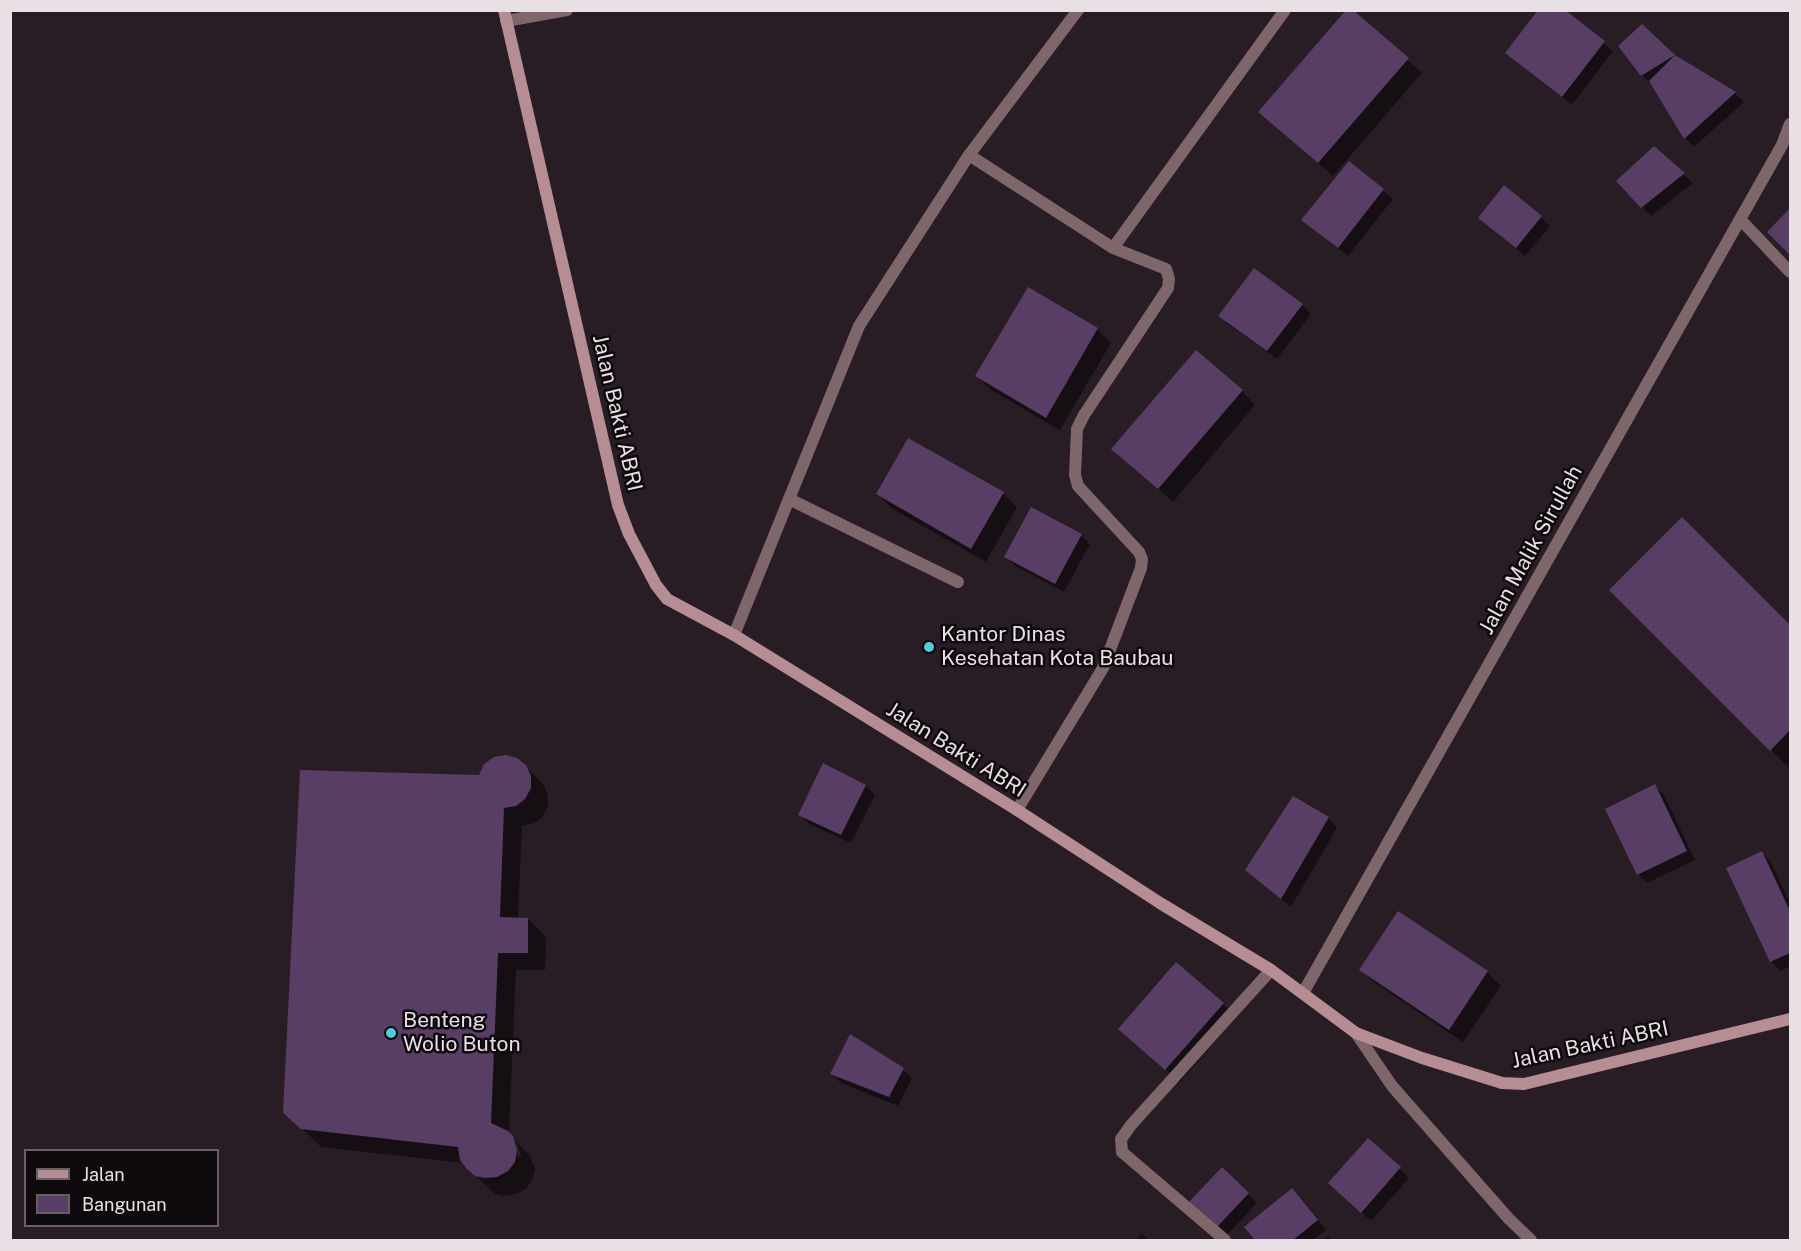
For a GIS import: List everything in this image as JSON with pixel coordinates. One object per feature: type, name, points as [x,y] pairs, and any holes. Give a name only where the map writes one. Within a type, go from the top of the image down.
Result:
[{"type":"street","points":[[505,16],[567,10]]},
{"type":"street","points":[[734,635],[859,326],[969,155],[1078,10]]},
{"type":"street","points":[[1113,248],[1285,10]]},
{"type":"street","name":"Jalan Bakti ABRI","points":[[505,16],[622,515],[629,534],[656,585],[667,599],[734,635],[1017,810],[1160,903],[1271,969],[1356,1034],[1502,1083],[1524,1084],[1791,1019]]},
{"type":"street","name":"Jalan Malik Sirullah","points":[[1303,993],[1740,219],[1786,149],[1791,124]]},
{"type":"street","points":[[969,155],[1113,248],[1166,269],[1169,279],[1168,288],[1084,414],[1077,429],[1075,475],[1078,486],[1138,552],[1142,563],[1103,669],[1017,810]]},
{"type":"street","points":[[1740,219],[1791,272]]},
{"type":"street","points":[[789,499],[958,582]]},
{"type":"street","points":[[1226,1240],[1122,1152],[1121,1139],[1271,969]]},
{"type":"street","points":[[1356,1034],[1392,1086],[1530,1240]]},
{"type":"building","points":[[1346,10],[1353,10],[1409,58],[1318,163],[1258,112]]},
{"type":"building","points":[[1538,10],[1565,10],[1605,41],[1562,97],[1505,53]]},
{"type":"building","points":[[1642,24],[1675,55],[1641,76],[1618,46]]},
{"type":"building","points":[[1675,55],[1736,92],[1684,139],[1649,81]]},
{"type":"building","points":[[1654,146],[1685,173],[1641,208],[1616,181]]},
{"type":"building","points":[[1349,161],[1384,189],[1338,248],[1301,220]]},
{"type":"building","points":[[1504,185],[1542,216],[1516,248],[1478,218]]},
{"type":"building","points":[[1790,208],[1790,255],[1767,232]]},
{"type":"building","points":[[1254,268],[1303,304],[1267,351],[1218,316]]},
{"type":"building","points":[[1028,287],[1098,328],[1046,418],[975,376]]},
{"type":"building","points":[[1196,350],[1243,390],[1158,489],[1111,449]]},
{"type":"building","points":[[908,438],[1004,492],[971,549],[876,494]]},
{"type":"building","points":[[1031,507],[1082,534],[1055,584],[1004,557]]},
{"type":"building","points":[[1682,517],[1790,625],[1790,730],[1770,751],[1609,590]]},
{"type":"building","name":"Benteng Wolio Buton","points":[[506,755],[517,758],[526,765],[531,776],[531,788],[525,799],[516,806],[504,808],[500,917],[528,918],[528,953],[498,953],[491,1123],[513,1136],[517,1150],[515,1162],[508,1171],[497,1177],[485,1178],[475,1176],[467,1169],[460,1160],[458,1147],[301,1129],[283,1113],[300,770],[479,775],[484,764],[494,757]]},
{"type":"building","points":[[823,763],[866,785],[841,835],[798,815]]},
{"type":"building","points":[[1655,784],[1687,851],[1637,875],[1605,809]]},
{"type":"building","points":[[1293,796],[1329,817],[1281,899],[1245,870]]},
{"type":"building","points":[[1762,851],[1790,911],[1790,953],[1770,962],[1726,868]]},
{"type":"building","points":[[1398,911],[1488,971],[1449,1030],[1359,970]]},
{"type":"building","points":[[1176,962],[1224,1003],[1165,1070],[1118,1029]]},
{"type":"building","points":[[850,1034],[904,1068],[889,1097],[830,1074]]},
{"type":"building","points":[[1368,1138],[1401,1167],[1361,1213],[1328,1183]]},
{"type":"building","points":[[1222,1167],[1249,1193],[1217,1227],[1189,1202]]},
{"type":"building","points":[[1292,1188],[1318,1220],[1293,1240],[1255,1240],[1244,1227]]},
{"type":"place","name":"Kantor Dinas Kesehatan Kota Baubau","points":[[929,647]]},
{"type":"place","name":"Benteng Wolio Buton","points":[[391,1033]]}]
